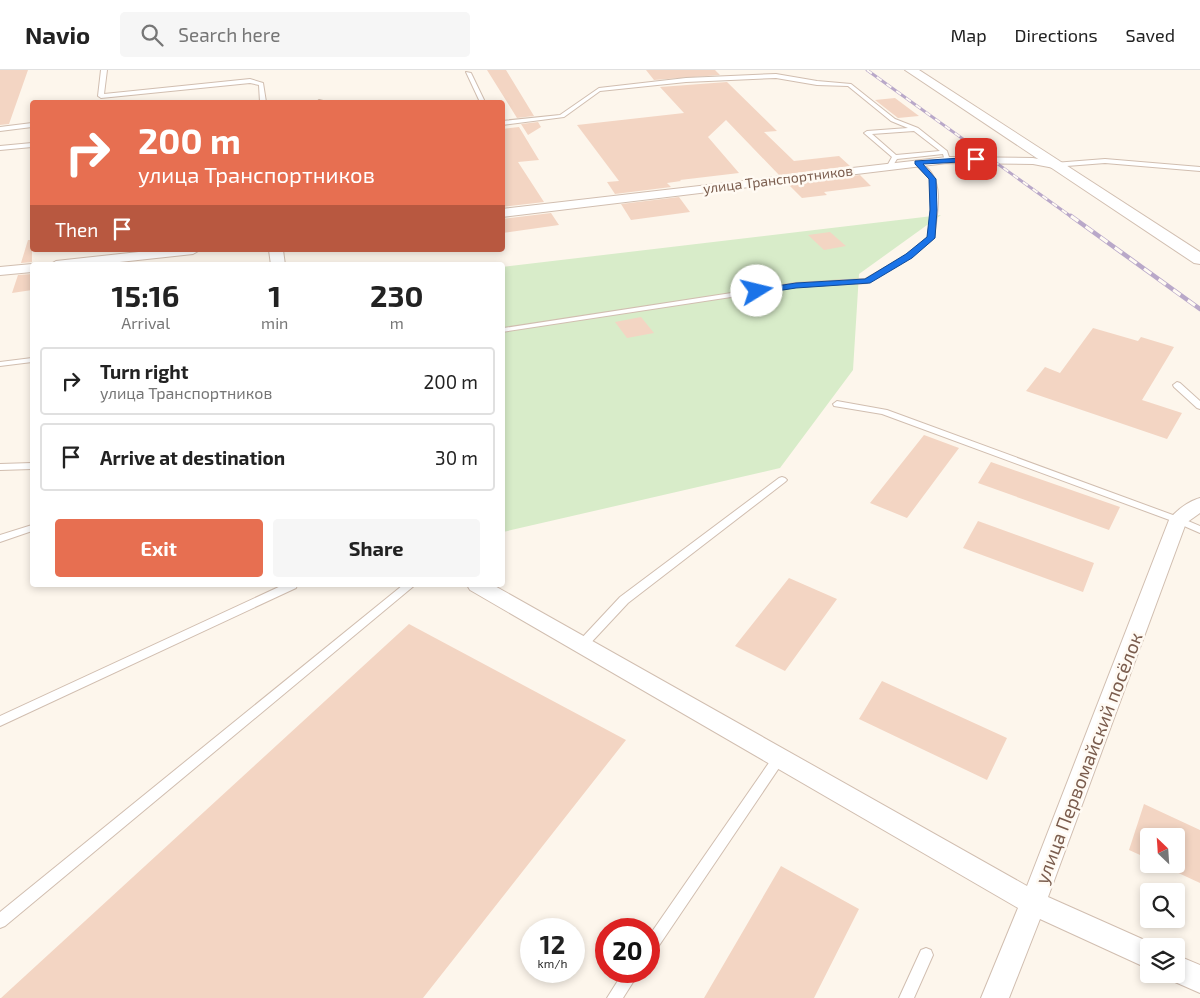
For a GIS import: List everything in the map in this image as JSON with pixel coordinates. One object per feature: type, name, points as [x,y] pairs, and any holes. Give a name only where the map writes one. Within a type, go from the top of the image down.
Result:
[{"type":"street","points":[[911,70],[1200,259]]},
{"type":"street","name":"улица Транспортников","points":[[505,213],[892,162],[918,163],[946,156],[1033,161],[1054,165]]},
{"type":"street","points":[[83,262],[175,252]]},
{"type":"street","points":[[0,271],[30,268]]},
{"type":"street","points":[[1178,520],[1200,504]]},
{"type":"street","name":"улица Первомайский посёлок","points":[[1140,952],[1033,903],[1178,520]]},
{"type":"street","points":[[480,587],[1033,903],[995,998]]},
{"type":"street","points":[[1185,972],[1200,979]]},
{"type":"lane","points":[[104,70],[101,96],[250,81],[261,84],[263,100]]},
{"type":"lane","points":[[468,73],[482,100]]},
{"type":"lane","points":[[505,123],[562,116],[599,90],[686,80],[776,76],[849,86],[893,120],[916,129],[946,156]]},
{"type":"lane","points":[[0,128],[30,125]]},
{"type":"lane","points":[[916,129],[867,133],[892,162],[946,156]]},
{"type":"lane","points":[[0,148],[30,145]]},
{"type":"lane","points":[[1054,165],[1105,162],[1200,169]]},
{"type":"lane","points":[[505,330],[796,286],[867,282],[909,256],[931,238],[934,197],[933,179],[918,163]]},
{"type":"lane","points":[[0,364],[30,360]]},
{"type":"lane","points":[[1177,385],[1200,406]]},
{"type":"lane","points":[[837,404],[884,412],[1178,520],[1200,530]]},
{"type":"lane","points":[[0,466],[30,466]]},
{"type":"lane","points":[[582,645],[624,600],[782,480]]},
{"type":"lane","points":[[0,539],[30,529]]},
{"type":"lane","points":[[0,721],[288,587]]},
{"type":"lane","points":[[0,921],[408,587]]},
{"type":"lane","points":[[660,932],[779,758]]},
{"type":"lane","points":[[906,998],[926,955]]},
{"type":"lane","points":[[614,998],[625,983]]},
{"type":"green space","points":[[941,215],[859,274],[853,370],[780,468],[505,532],[505,267]]},
{"type":"building","points":[[0,70],[28,70],[9,124],[0,125]]},
{"type":"building","points":[[487,70],[506,70],[534,116],[517,118]]},
{"type":"building","points":[[646,70],[715,70],[720,75],[654,80]]},
{"type":"building","points":[[727,82],[777,131],[764,132],[794,161],[839,156],[850,166],[779,175],[726,120],[708,137],[739,173],[680,180],[667,183],[671,187],[615,194],[607,182],[619,181],[577,125],[684,113],[660,87]]},
{"type":"building","points":[[895,98],[919,116],[898,118],[875,100]]},
{"type":"building","points":[[538,122],[541,127],[528,135],[521,124]]},
{"type":"building","points":[[519,127],[539,160],[518,162],[544,202],[505,207],[505,129]]},
{"type":"building","points":[[860,175],[871,186],[824,192],[827,195],[802,198],[788,184]]},
{"type":"building","points":[[679,197],[690,212],[631,220],[621,204]]},
{"type":"building","points":[[551,213],[559,225],[505,233],[505,219]]},
{"type":"building","points":[[830,232],[846,246],[824,250],[808,235]]},
{"type":"building","points":[[28,240],[30,240],[32,262],[21,263]]},
{"type":"building","points":[[30,274],[30,290],[12,293],[18,275]]},
{"type":"building","points":[[641,317],[654,333],[627,338],[615,322]]},
{"type":"building","points":[[1093,328],[1138,341],[1141,337],[1174,347],[1142,400],[1182,413],[1167,439],[1026,391],[1045,367],[1060,373]]},
{"type":"building","points":[[924,435],[959,448],[907,518],[870,503]]},
{"type":"building","points":[[991,462],[1120,507],[1109,530],[978,483]]},
{"type":"building","points":[[978,521],[1094,563],[1083,592],[963,548]]},
{"type":"building","points":[[789,578],[837,599],[785,671],[735,646]]},
{"type":"building","points":[[409,624],[626,740],[423,998],[1,998]]},
{"type":"building","points":[[882,681],[1007,738],[987,780],[859,719]]},
{"type":"building","points":[[1144,804],[1200,830],[1200,883],[1178,873],[1185,873],[1185,828],[1140,828],[1140,855],[1129,850]]},
{"type":"building","points":[[781,866],[859,909],[814,998],[704,998]]},
{"type":"railway","points":[[867,70],[1073,218]]},
{"type":"railway","points":[[1071,216],[1200,309]]},
{"type":"route","points":[[757,291],[796,286],[867,282],[909,256],[931,238],[934,197],[933,179],[918,163],[976,159]]}]
